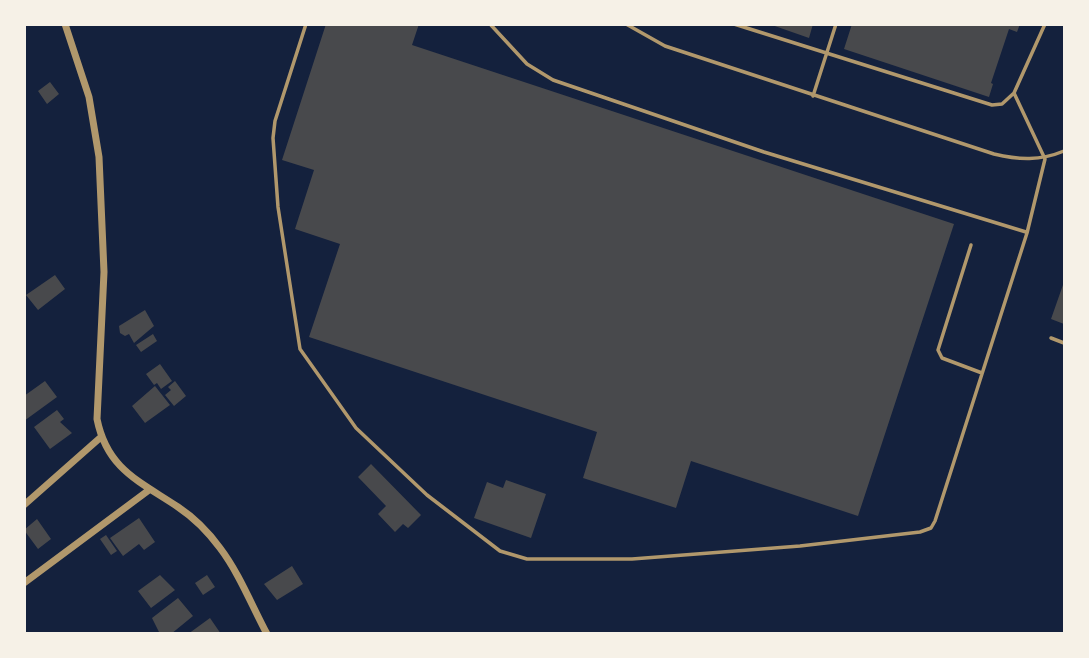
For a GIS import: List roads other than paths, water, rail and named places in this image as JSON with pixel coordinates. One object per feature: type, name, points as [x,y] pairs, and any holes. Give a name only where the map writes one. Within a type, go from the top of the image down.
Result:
[{"type":"street","points":[[65,24],[89,97],[99,157],[104,272],[97,419],[101,437],[115,461],[149,490],[179,508],[220,548],[267,634]]},
{"type":"street","points":[[24,505],[101,437]]},
{"type":"street","points":[[24,583],[149,490]]},
{"type":"lane","points":[[306,24],[275,121],[273,138],[278,207],[300,349],[338,404],[378,450],[427,495],[500,551],[527,559],[632,559],[800,546],[926,530],[935,521],[1027,233],[1045,159],[1014,93]]},
{"type":"lane","points":[[490,24],[527,64],[553,80],[764,152],[1027,233]]},
{"type":"lane","points":[[626,24],[664,46],[994,154],[1011,158],[1045,159],[1065,151]]},
{"type":"lane","points":[[734,24],[987,104],[1002,104],[1014,93],[1045,24]]},
{"type":"lane","points":[[813,96],[836,24]]},
{"type":"lane","points":[[971,245],[938,350],[942,358],[982,373]]},
{"type":"lane","points":[[1051,338],[1065,343]]}]
